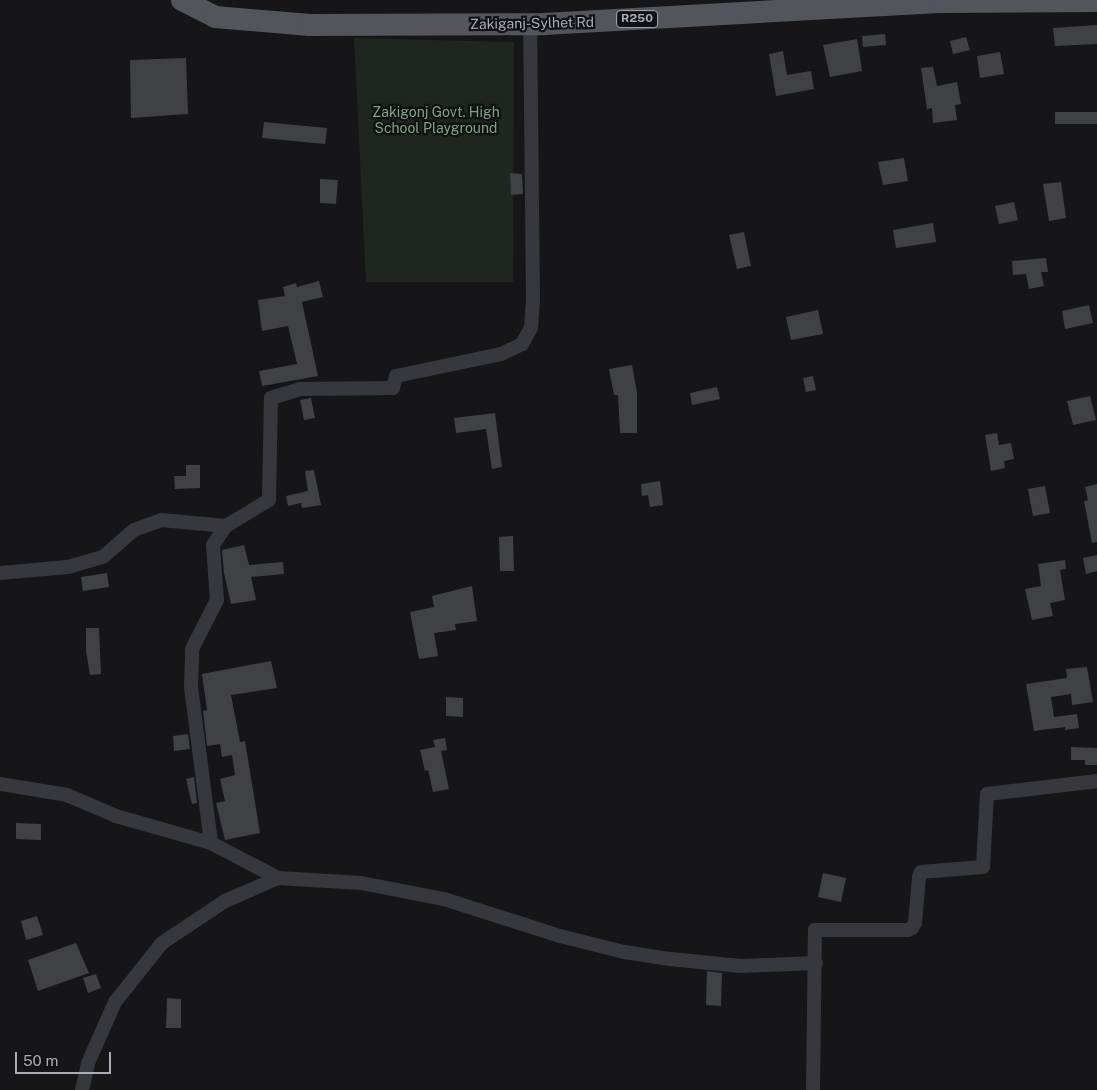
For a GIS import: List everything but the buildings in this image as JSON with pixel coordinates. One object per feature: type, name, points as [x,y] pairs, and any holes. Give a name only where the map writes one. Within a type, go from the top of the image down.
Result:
[{"type":"main road","name":"Zakiganj-Sylhet Rd","points":[[194,4],[215,18],[310,25],[530,24],[944,2],[1097,1]]},
{"type":"street","points":[[211,843],[191,686],[192,649],[217,600],[213,545],[226,526],[269,500],[271,398],[300,389],[393,388],[396,376],[501,354],[522,344],[531,328],[533,299],[530,24]]},
{"type":"street","points":[[0,573],[68,567],[103,557],[134,530],[161,520],[226,526]]},
{"type":"street","points":[[813,1090],[815,930],[908,930],[915,923],[921,872],[984,868],[987,794],[1097,781]]},
{"type":"street","points":[[0,784],[67,795],[116,816],[211,843],[278,878],[361,884],[444,899],[560,936],[624,952],[741,966],[816,963]]},
{"type":"street","points":[[82,1090],[88,1063],[115,1002],[162,943],[225,901],[278,878]]},
{"type":"green space","name":"Zakigonj Govt. High School Playground","points":[[354,38],[514,42],[513,282],[366,282]]}]
